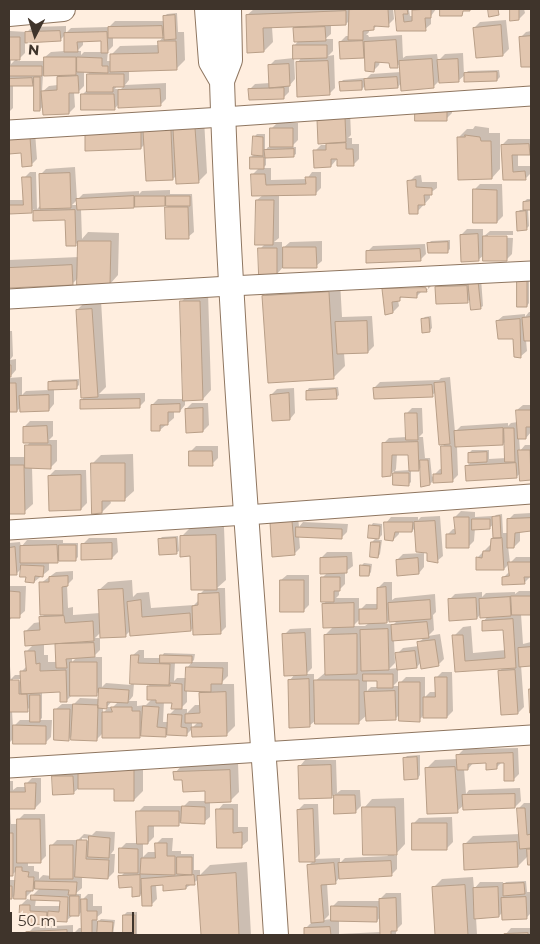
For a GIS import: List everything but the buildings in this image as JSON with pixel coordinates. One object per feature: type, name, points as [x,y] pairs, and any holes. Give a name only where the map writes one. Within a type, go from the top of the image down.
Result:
[{"type":"main road","points":[[9,14],[63,9]]},
{"type":"main road","points":[[207,9],[211,62],[222,81]]},
{"type":"main road","points":[[228,9],[230,60],[222,81],[230,286],[276,935]]},
{"type":"street","points":[[9,130],[531,96]]},
{"type":"street","points":[[9,300],[531,270]]},
{"type":"street","points":[[9,530],[531,494]]},
{"type":"street","points":[[9,768],[531,736]]}]
